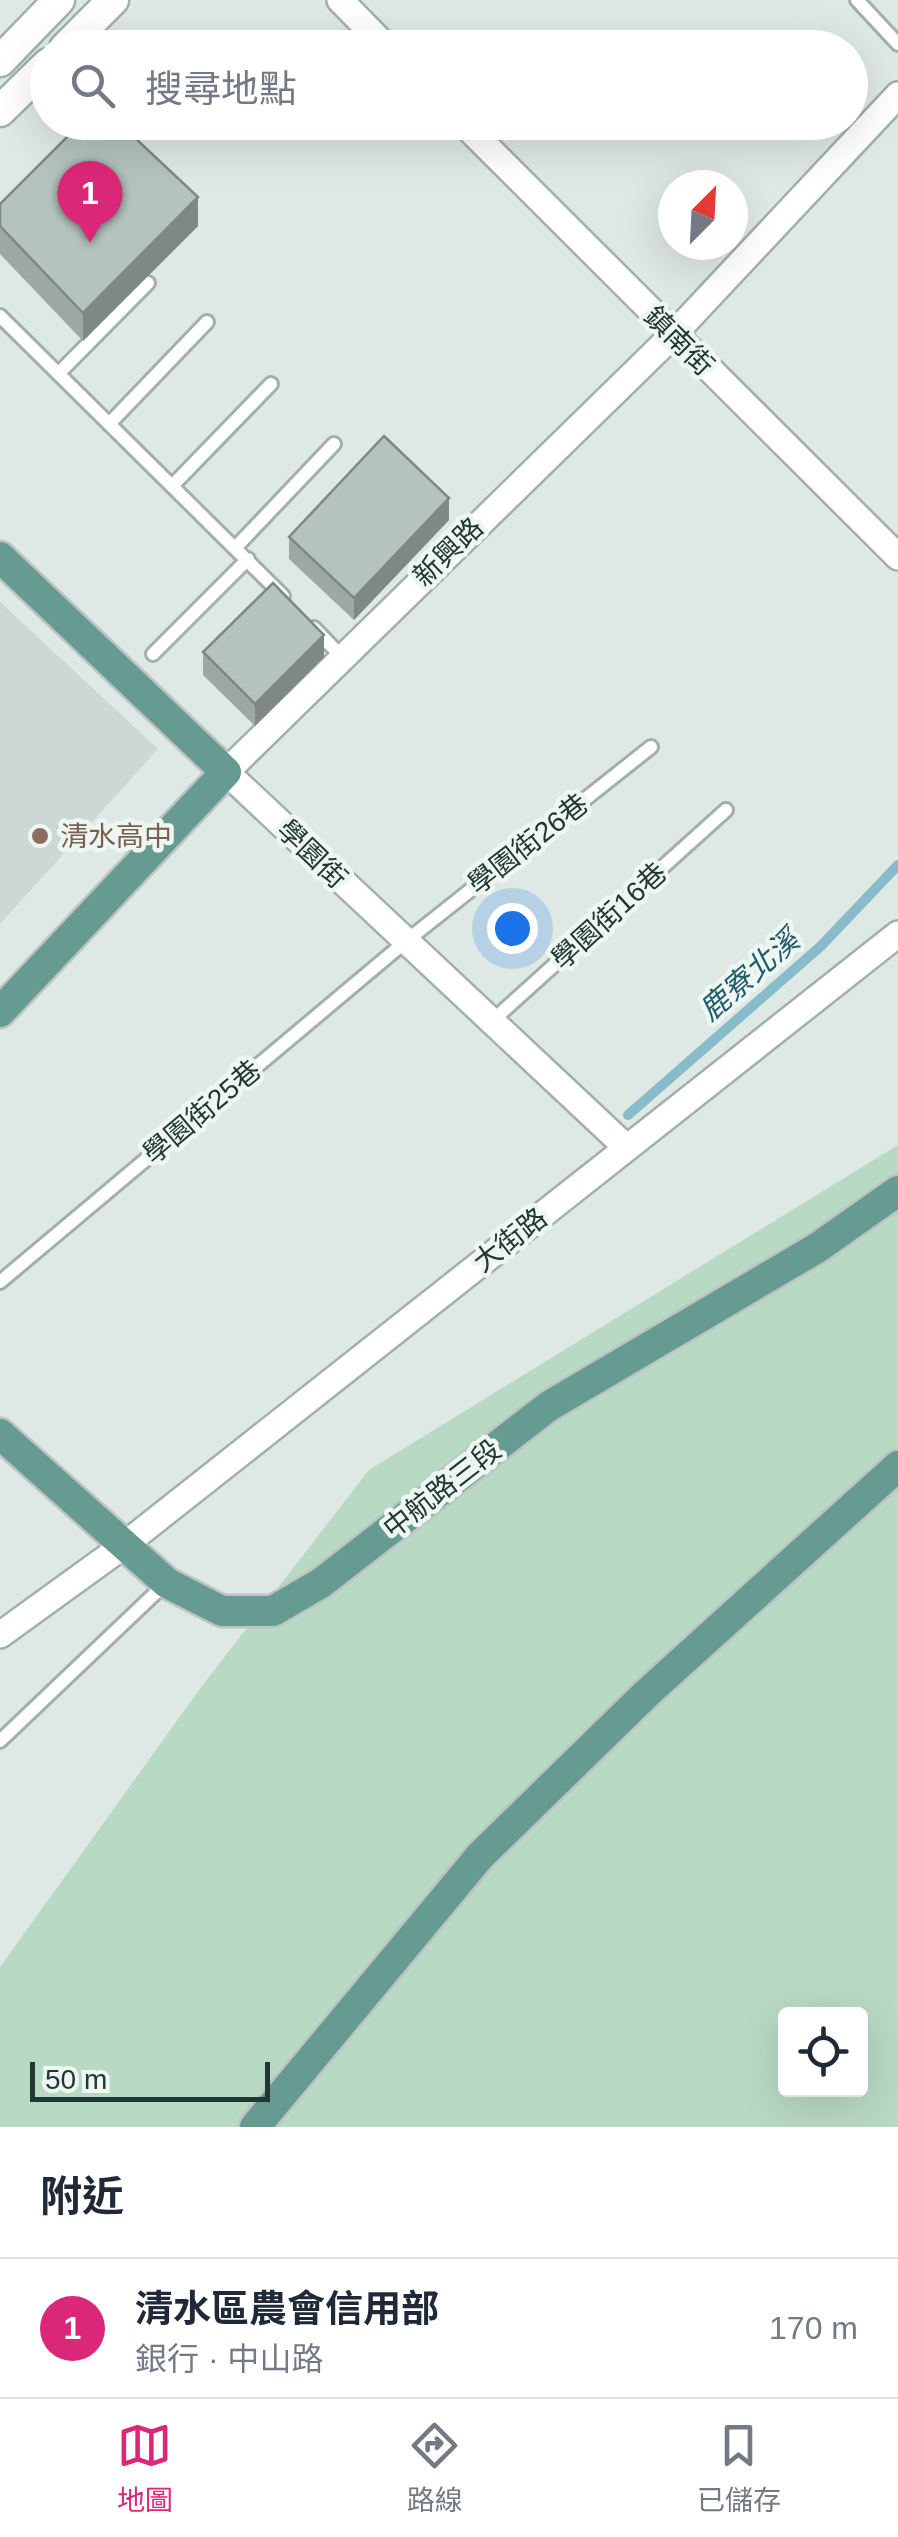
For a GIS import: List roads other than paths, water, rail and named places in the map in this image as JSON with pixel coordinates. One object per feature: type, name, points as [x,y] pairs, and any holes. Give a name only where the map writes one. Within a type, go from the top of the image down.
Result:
[{"type":"main road","name":"學園街","points":[[0,557],[226,772]]},
{"type":"main road","name":"新興路","points":[[0,1012],[226,772]]},
{"type":"main road","name":"中航路三段","points":[[0,1434],[167,1582],[222,1611],[273,1611],[321,1582],[549,1406],[817,1248],[898,1192]]},
{"type":"main road","points":[[255,2127],[480,1856],[646,1694],[898,1466]]},
{"type":"street","points":[[0,60],[59,0]]},
{"type":"street","points":[[83,30],[113,0]]},
{"type":"street","points":[[340,0],[369,30]]},
{"type":"street","points":[[0,111],[30,82]]},
{"type":"street","name":"新興路","points":[[868,126],[898,94]]},
{"type":"street","name":"鎮南街","points":[[480,140],[898,557]]},
{"type":"street","name":"新興路","points":[[226,772],[673,335],[855,140]]},
{"type":"street","name":"學園街","points":[[226,772],[626,1148]]},
{"type":"street","name":"大街路","points":[[0,1635],[124,1546],[898,934]]},
{"type":"lane","points":[[857,0],[898,44]]},
{"type":"lane","points":[[59,373],[148,283]]},
{"type":"lane","points":[[0,316],[288,600]]},
{"type":"lane","points":[[110,422],[208,322]]},
{"type":"lane","points":[[174,485],[271,384]]},
{"type":"lane","points":[[236,547],[334,444]]},
{"type":"lane","points":[[153,654],[248,559]]},
{"type":"lane","points":[[301,614],[341,656]]},
{"type":"lane","name":"學園街26巷","points":[[405,942],[651,747]]},
{"type":"lane","name":"學園街16巷","points":[[491,1022],[726,810]]},
{"type":"lane","name":"學園街25巷","points":[[0,1282],[405,942]]},
{"type":"lane","points":[[0,1741],[167,1582]]},
{"type":"waterway","name":"鹿寮北溪","points":[[628,1115],[821,946],[898,865]]},
{"type":"place","name":"清水區農會信用部","points":[[90,243]]},
{"type":"place","name":"清水高中","points":[[40,836]]}]
